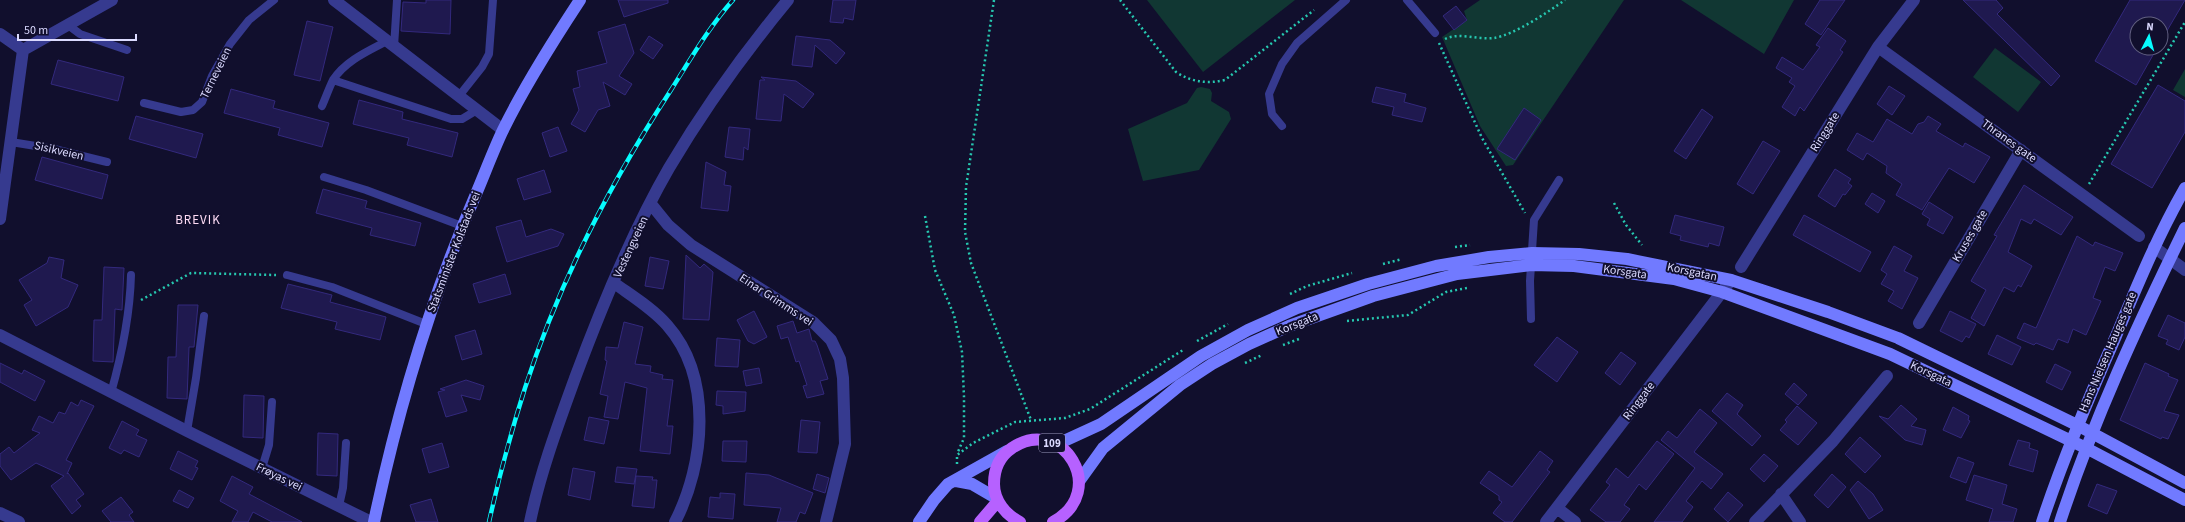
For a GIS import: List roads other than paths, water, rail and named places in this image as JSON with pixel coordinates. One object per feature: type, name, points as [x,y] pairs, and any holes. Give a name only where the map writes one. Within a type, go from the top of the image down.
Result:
[{"type":"main road","name":"109","points":[[1007,451],[1019,443],[1033,440],[1047,441],[1060,446],[1070,455],[1077,467],[1080,480]]},
{"type":"main road","points":[[1007,451],[999,461],[995,473],[994,486],[997,499],[1004,511],[1020,522]]},
{"type":"main road","points":[[1053,522],[1063,517],[1072,506],[1078,494],[1080,480]]},
{"type":"main road","points":[[980,522],[997,499]]},
{"type":"street","points":[[23,50],[112,0]]},
{"type":"street","points":[[334,0],[503,130]]},
{"type":"street","name":"Statsminister Kolstads vei","points":[[374,522],[384,475],[405,394],[426,324],[448,260],[503,130],[562,28],[580,0]]},
{"type":"street","name":"Vestengveien","points":[[530,522],[554,434],[594,327],[632,240],[669,168],[744,56],[788,0]]},
{"type":"street","name":"Ringgate","points":[[1741,267],[1878,47],[1914,0]]},
{"type":"street","points":[[0,34],[23,50]]},
{"type":"street","name":"Thranes gate","points":[[1878,47],[2139,236]]},
{"type":"street","points":[[0,219],[1,200],[11,142],[23,50]]},
{"type":"street","name":"Kruses gate","points":[[1919,323],[2021,150]]},
{"type":"street","name":"Hans Nielsen Hauges gate","points":[[2042,522],[2077,425],[2154,247],[2185,188]]},
{"type":"street","name":"Einar Grimms vei","points":[[651,204],[668,225],[691,245],[813,322],[831,340],[840,359],[843,378],[844,444],[826,522]]},
{"type":"street","name":"Hans Nielsen Hauges gate","points":[[2060,522],[2092,433],[2170,258],[2185,228]]},
{"type":"street","points":[[2154,247],[2185,270]]},
{"type":"street","name":"Korsgatan","points":[[1532,253],[1579,254],[1627,259],[1731,280]]},
{"type":"street","name":"Korsgata","points":[[1047,441],[1064,441],[1101,424],[1201,356],[1248,330],[1297,308],[1368,284],[1436,266],[1490,257],[1532,253]]},
{"type":"street","name":"Korsgata","points":[[1080,480],[1103,448],[1148,410],[1187,380],[1249,344],[1289,326],[1373,296],[1457,274],[1531,265],[1574,266],[1621,271],[1674,279],[1722,292],[1890,354],[2071,440],[2185,500]]},
{"type":"street","name":"Ringgate","points":[[1546,522],[1731,280]]},
{"type":"street","name":"Korsgata","points":[[1731,280],[1898,338],[2077,425],[2185,483]]},
{"type":"street","points":[[614,283],[650,309],[668,325],[682,348],[692,370],[698,398],[700,424],[690,486],[675,522]]},
{"type":"street","name":"Frøyas vei","points":[[0,335],[186,431],[371,522]]},
{"type":"street","points":[[1755,522],[1833,442],[1887,376]]},
{"type":"street","points":[[919,522],[934,500],[948,484],[956,481],[1007,451]]},
{"type":"street","points":[[956,481],[972,484],[997,499]]},
{"type":"street","points":[[1781,494],[1800,522]]},
{"type":"street","points":[[1557,508],[1575,522]]},
{"type":"street","points":[[0,513],[19,522]]},
{"type":"lane","name":"Terneveien","points":[[144,102],[181,112],[194,110],[202,102],[212,76],[230,44],[249,20],[274,0]]},
{"type":"lane","points":[[322,106],[334,80],[342,70],[362,54],[390,44],[397,0]]},
{"type":"lane","points":[[459,96],[482,67],[489,54],[492,0]]},
{"type":"lane","points":[[1282,126],[1272,114],[1269,94],[1282,64],[1297,43],[1346,0]]},
{"type":"lane","points":[[1406,0],[1435,33]]},
{"type":"lane","points":[[68,25],[80,34],[127,50]]},
{"type":"lane","points":[[334,80],[451,119],[468,117],[477,110]]},
{"type":"lane","name":"Sisikveien","points":[[11,142],[54,149],[107,162]]},
{"type":"lane","points":[[324,177],[366,190],[462,226]]},
{"type":"lane","points":[[1531,319],[1531,265],[1534,220],[1559,180]]},
{"type":"lane","points":[[111,393],[120,363],[130,306],[131,275]]},
{"type":"lane","points":[[287,275],[332,288],[426,324]]},
{"type":"lane","points":[[186,431],[196,378],[204,316]]},
{"type":"lane","points":[[262,468],[270,445],[272,402]]},
{"type":"lane","points":[[339,506],[343,488],[346,443]]},
{"type":"railway","points":[[489,522],[525,388],[570,271],[607,197],[649,125],[700,44],[724,10],[733,0]]},
{"type":"district","name":"BREVIK","points":[[198,220]]}]
